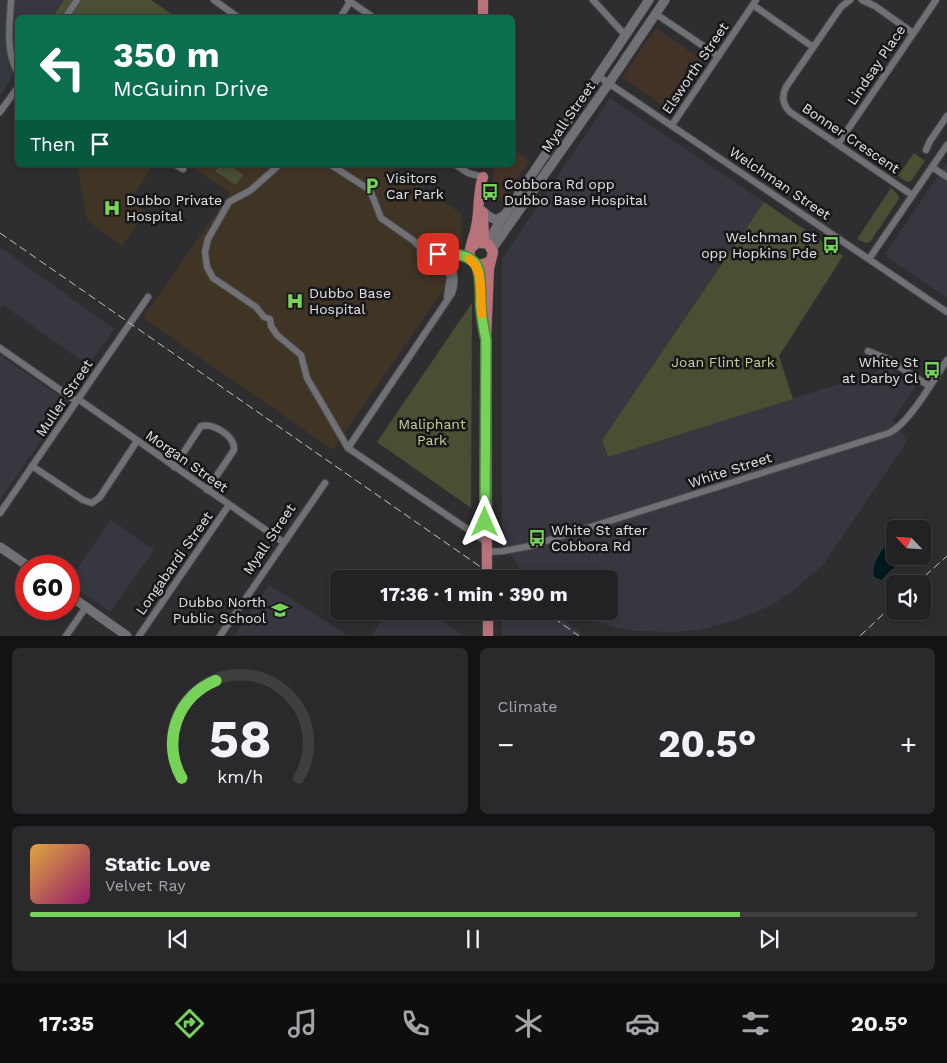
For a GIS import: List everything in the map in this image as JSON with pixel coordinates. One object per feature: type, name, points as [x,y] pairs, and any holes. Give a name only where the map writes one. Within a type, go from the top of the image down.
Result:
[{"type":"main road","points":[[483,0],[483,15]]},
{"type":"main road","points":[[483,167],[485,185],[483,211],[488,245],[492,256],[490,261],[486,340],[485,541],[487,570]]},
{"type":"main road","points":[[483,177],[480,185],[472,255],[479,275],[481,310],[486,340]]},
{"type":"main road","points":[[472,255],[478,242],[488,245]]},
{"type":"main road","points":[[472,255],[484,265],[490,261]]},
{"type":"main road","points":[[488,620],[488,636]]},
{"type":"street","points":[[11,0],[9,27],[12,63],[15,68]]},
{"type":"street","points":[[67,15],[77,0]]},
{"type":"street","points":[[214,0],[235,15]]},
{"type":"street","points":[[593,0],[626,35]]},
{"type":"street","name":"Myall Street","points":[[488,245],[507,213],[649,0]]},
{"type":"street","name":"Myall Street","points":[[488,245],[609,83],[665,0]]},
{"type":"street","name":"Bonner Crescent","points":[[850,0],[841,6],[786,88],[783,93],[784,104],[790,112],[912,195]]},
{"type":"street","points":[[862,0],[875,6],[913,33]]},
{"type":"street","name":"Lindsay Place","points":[[838,144],[936,0]]},
{"type":"street","points":[[342,15],[349,1],[370,15]]},
{"type":"street","points":[[754,3],[813,47]]},
{"type":"street","name":"Elsworth Street","points":[[672,125],[754,3]]},
{"type":"street","points":[[656,14],[718,56]]},
{"type":"street","name":"Welchman Street","points":[[598,76],[947,312]]},
{"type":"street","points":[[0,112],[15,91]]},
{"type":"street","points":[[926,150],[947,116]]},
{"type":"street","points":[[869,259],[947,145]]},
{"type":"street","points":[[180,167],[183,169]]},
{"type":"street","points":[[277,167],[251,190],[229,202],[208,238],[205,252],[207,267],[217,282],[256,307],[264,317],[270,319],[271,326],[277,335],[301,355],[307,378],[348,448],[485,541]]},
{"type":"street","points":[[334,167],[370,190],[380,218],[414,241],[422,250],[420,255],[424,258],[430,254],[472,255]]},
{"type":"street","points":[[459,167],[468,174],[483,177]]},
{"type":"street","points":[[932,167],[947,177]]},
{"type":"street","points":[[483,211],[496,220],[507,213]]},
{"type":"street","points":[[348,448],[447,300],[450,277],[447,262],[452,254]]},
{"type":"street","name":"Muller Street","points":[[0,513],[148,297]]},
{"type":"street","name":"Morgan Street","points":[[0,348],[283,542]]},
{"type":"street","points":[[868,351],[888,359],[929,386]]},
{"type":"street","name":"White Street","points":[[486,552],[530,546],[889,433],[901,425],[947,360]]},
{"type":"street","points":[[174,467],[201,426],[207,425],[216,428],[232,440],[235,445],[234,450],[207,490]]},
{"type":"street","points":[[32,466],[83,500],[92,503],[100,497],[137,441]]},
{"type":"street","name":"Myall Street","points":[[220,636],[325,483]]},
{"type":"street","name":"Longabardi Street","points":[[140,636],[229,505]]},
{"type":"street","points":[[0,547],[15,557]]},
{"type":"street","points":[[80,603],[127,636]]},
{"type":"street","points":[[66,636],[86,607]]},
{"type":"shaded area","points":[[0,0],[64,0],[53,15],[15,15],[15,72],[0,95]]},
{"type":"shaded area","points":[[656,28],[705,62],[670,111],[622,77]]},
{"type":"shaded area","points":[[610,98],[764,202],[602,440],[607,457],[877,372],[883,364],[916,386],[893,421],[907,441],[823,565],[772,605],[736,620],[699,630],[671,632],[636,631],[606,625],[593,620],[618,620],[618,570],[520,570],[502,544],[502,259]]},
{"type":"shaded area","points":[[515,152],[530,161],[501,201],[492,200],[493,167],[515,167]]},
{"type":"shaded area","points":[[947,163],[947,298],[887,257],[886,253]]},
{"type":"shaded area","name":"Dubbo Private Hospital","points":[[77,167],[153,167],[131,198],[137,202],[135,205],[146,212],[122,246],[87,220]]},
{"type":"shaded area","name":"Dubbo Base Hospital","points":[[191,167],[393,167],[462,214],[462,248],[441,252],[447,284],[333,450],[143,318],[230,193]]},
{"type":"shaded area","points":[[0,247],[114,329],[88,365],[3,305],[0,308]]},
{"type":"shaded area","points":[[0,355],[65,400],[66,404],[0,500]]},
{"type":"shaded area","points":[[111,520],[154,550],[110,612],[80,591],[80,564]]},
{"type":"shaded area","name":"Dubbo North Public School","points":[[269,585],[347,635],[235,635]]},
{"type":"shaded area","points":[[382,620],[441,620],[463,635],[372,635]]},
{"type":"shaded area","points":[[502,620],[562,620],[584,635],[502,635]]},
{"type":"green space","points":[[64,0],[151,0],[173,15],[54,15]]},
{"type":"green space","points":[[914,153],[925,161],[911,181],[907,182],[898,176]]},
{"type":"green space","points":[[218,167],[232,167],[243,175],[236,185],[215,171]]},
{"type":"green space","points":[[891,188],[898,195],[899,199],[870,242],[866,243],[857,239]]},
{"type":"green space","name":"Joan Flint Park","points":[[764,202],[843,256],[779,356],[793,399],[608,457],[602,440]]},
{"type":"green space","name":"Maliphant Park","points":[[472,303],[471,508],[377,442]]},
{"type":"water","points":[[886,546],[886,565],[897,565],[881,580],[874,577],[875,565]]},
{"type":"railway","points":[[0,233],[485,570]]},
{"type":"railway","points":[[926,575],[947,556]]},
{"type":"railway","points":[[860,636],[886,611]]},
{"type":"railway","points":[[557,620],[579,636]]},
{"type":"slow traffic","points":[[469,259],[476,264],[479,275],[482,314]]},
{"type":"place","name":"Visitors Car Park","points":[[372,186]]},
{"type":"place","name":"Cobbora Rd opp Dubbo Base Hospital","points":[[490,192]]},
{"type":"place","name":"Dubbo Private Hospital","points":[[112,208]]},
{"type":"place","name":"Welchman St opp Hopkins Pde","points":[[831,245]]},
{"type":"place","name":"Dubbo Base Hospital","points":[[295,301]]},
{"type":"place","name":"White St at Darby Cl","points":[[932,370]]},
{"type":"place","name":"White St after Cobbora Rd","points":[[537,538]]},
{"type":"place","name":"Dubbo North Public School","points":[[280,610]]},
{"type":"route","points":[[438,254],[455,254],[471,259],[476,264],[479,275],[481,310],[486,340],[485,522]]}]
